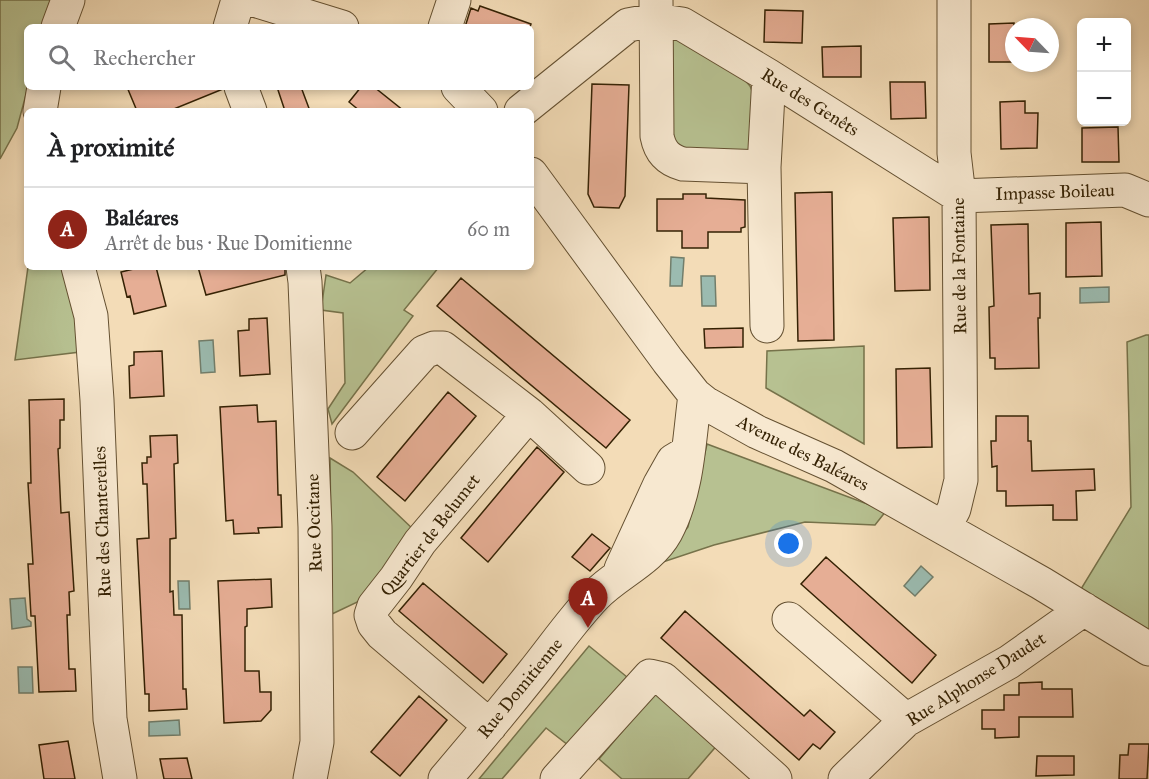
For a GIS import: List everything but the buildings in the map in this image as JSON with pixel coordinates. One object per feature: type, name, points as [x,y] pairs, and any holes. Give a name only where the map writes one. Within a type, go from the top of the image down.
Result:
[{"type":"street","points":[[59,24],[68,0]]},
{"type":"street","points":[[232,24],[238,0]]},
{"type":"street","points":[[254,0],[332,24]]},
{"type":"street","points":[[446,24],[454,0]]},
{"type":"street","name":"Rue de la Fontaine","points":[[944,528],[957,502],[962,480],[959,196],[954,153],[954,0]]},
{"type":"street","points":[[656,10],[659,146],[672,161],[683,164],[764,167]]},
{"type":"street","name":"Rue des Genêts","points":[[525,108],[628,25],[656,10],[769,76],[959,196]]},
{"type":"street","points":[[767,326],[764,167],[769,76]]},
{"type":"street","points":[[40,108],[44,90]]},
{"type":"street","points":[[243,90],[249,108]]},
{"type":"street","points":[[461,90],[478,108]]},
{"type":"street","name":"Avenue des Baléares","points":[[534,178],[706,401],[757,432],[834,466],[1084,609],[1149,649]]},
{"type":"street","name":"Impasse Boileau","points":[[959,196],[1125,190],[1149,200]]},
{"type":"street","name":"Rue des Chanterelles","points":[[79,270],[91,316],[110,719],[120,779]]},
{"type":"street","name":"Rue Occitane","points":[[303,270],[315,527],[317,742],[310,779]]},
{"type":"street","points":[[352,434],[424,352],[434,348],[443,348],[529,414],[588,468]]},
{"type":"street","name":"Rue Domitienne","points":[[445,779],[596,595],[637,564],[665,534],[680,496],[687,453],[706,401]]},
{"type":"street","name":"Quartier de Belumet","points":[[490,726],[382,634],[374,624],[371,615],[374,606],[420,542],[529,414]]},
{"type":"street","name":"Rue Alphonse Daudet","points":[[845,779],[906,720],[1009,662],[1084,609]]},
{"type":"street","points":[[789,620],[906,720]]},
{"type":"street","points":[[557,779],[650,676],[663,679],[775,779]]},
{"type":"green space","points":[[0,0],[51,0],[44,24],[24,24],[24,90],[27,90],[17,128],[0,159]]},
{"type":"green space","points":[[674,37],[743,78],[750,86],[754,96],[753,151],[673,153],[670,42]]},
{"type":"green space","points":[[28,270],[64,270],[78,316],[80,352],[15,360]]},
{"type":"green space","points":[[365,270],[437,270],[404,310],[413,316],[332,424],[328,409],[345,383],[343,313],[321,310],[326,275],[350,283]]},
{"type":"green space","points":[[1149,335],[1149,630],[1081,589],[1131,507],[1127,342]]},
{"type":"green space","points":[[864,346],[864,444],[766,388],[767,351]]},
{"type":"green space","points":[[707,444],[886,511],[875,525],[805,522],[714,545],[657,564],[688,527]]},
{"type":"green space","points":[[330,458],[353,472],[414,530],[368,597],[332,614]]},
{"type":"green space","points":[[589,646],[627,677],[568,745],[546,728],[502,779],[479,779]]},
{"type":"green space","points":[[657,690],[719,743],[688,779],[622,779],[599,759]]},
{"type":"water","points":[[671,257],[684,258],[682,286],[670,286]]},
{"type":"water","points":[[701,276],[715,276],[716,306],[702,306]]},
{"type":"water","points":[[1109,287],[1109,302],[1080,303],[1080,288]]},
{"type":"water","points":[[213,340],[215,372],[201,373],[199,341]]},
{"type":"water","points":[[921,566],[933,577],[915,596],[904,586]]},
{"type":"water","points":[[178,581],[189,581],[190,609],[179,609]]},
{"type":"water","points":[[25,598],[27,619],[31,622],[31,626],[12,629],[10,599]]},
{"type":"water","points":[[18,667],[32,667],[33,693],[19,693]]},
{"type":"water","points":[[179,720],[180,735],[149,736],[149,722]]},
{"type":"place","name":"Baléares","points":[[588,628]]}]
